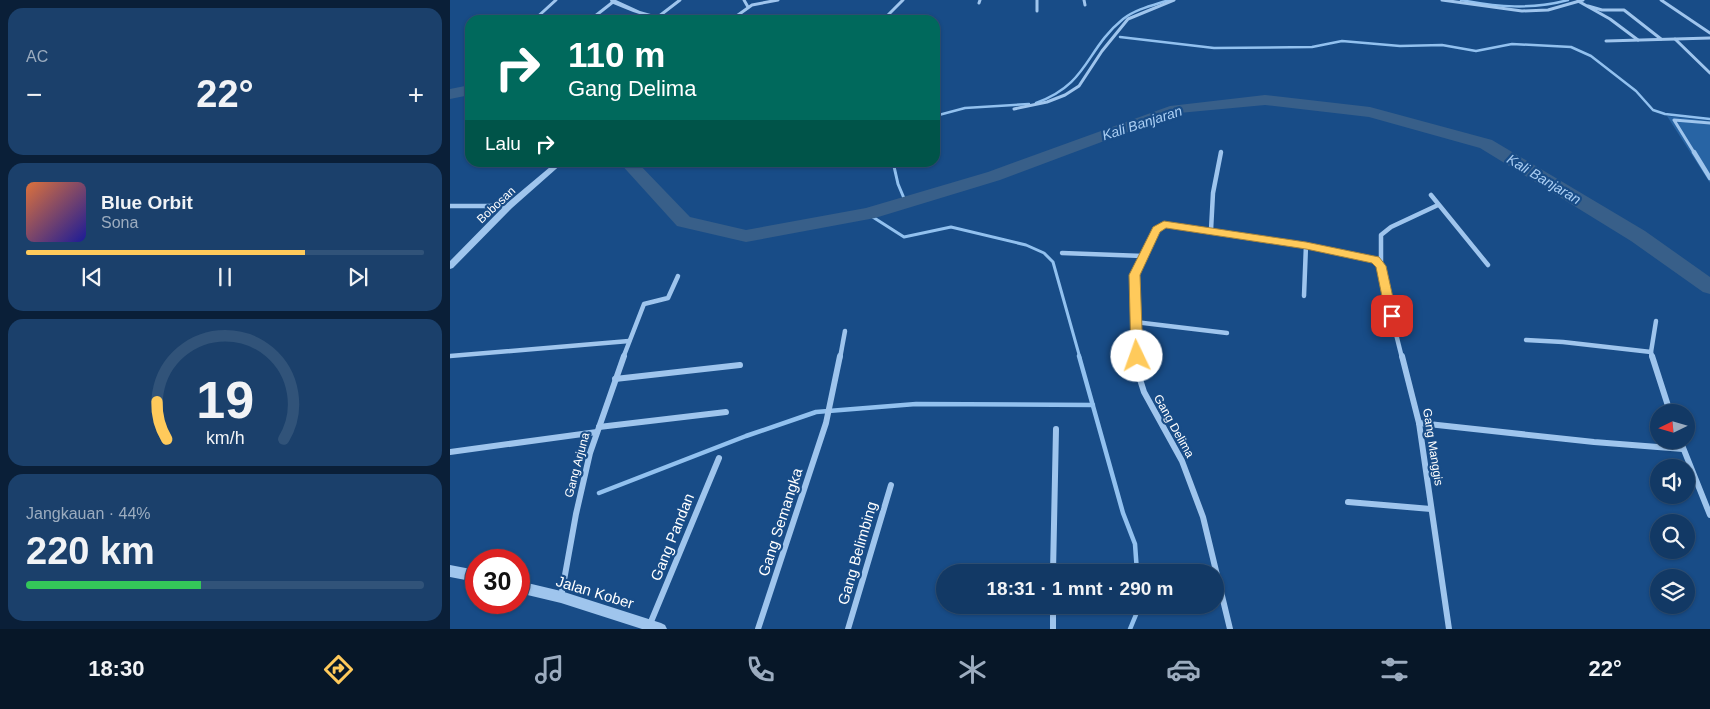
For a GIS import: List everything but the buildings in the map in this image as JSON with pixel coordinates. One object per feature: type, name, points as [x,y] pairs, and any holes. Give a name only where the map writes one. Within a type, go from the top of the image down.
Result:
[{"type":"street","points":[[540,15],[556,0]]},
{"type":"street","points":[[661,15],[680,0]]},
{"type":"street","points":[[744,0],[748,7]]},
{"type":"street","points":[[737,15],[748,7],[758,3],[778,0]]},
{"type":"street","points":[[888,15],[903,0]]},
{"type":"street","points":[[1037,0],[1037,11]]},
{"type":"street","points":[[1084,0],[1085,5]]},
{"type":"street","points":[[1014,108],[1047,102],[1065,95],[1079,86],[1118,30],[1128,19],[1174,0]]},
{"type":"street","points":[[1442,0],[1479,6],[1535,10],[1550,10],[1580,1],[1638,40]]},
{"type":"street","points":[[1661,0],[1710,33]]},
{"type":"street","points":[[596,15],[613,1],[646,15]]},
{"type":"street","points":[[1588,6],[1602,10],[1624,10],[1662,40]]},
{"type":"street","points":[[1606,41],[1710,38]]},
{"type":"street","points":[[1675,40],[1710,73]]},
{"type":"street","points":[[1710,123],[1674,120],[1710,178]]},
{"type":"street","points":[[1210,230],[1213,193],[1221,152]]},
{"type":"street","name":"Bobosan","points":[[450,266],[509,206],[555,167]]},
{"type":"street","points":[[1431,195],[1488,266]]},
{"type":"street","name":"Gang Manggis","points":[[1438,204],[1391,227],[1382,235],[1381,269],[1420,424],[1449,629]]},
{"type":"street","points":[[450,206],[509,206]]},
{"type":"street","name":"Gang Delima","points":[[1230,629],[1200,508],[1182,461],[1144,392],[1138,373],[1135,275],[1156,230],[1164,225],[1306,245],[1370,258],[1375,260],[1381,269]]},
{"type":"street","points":[[1304,296],[1306,245]]},
{"type":"street","points":[[1062,253],[1143,256]]},
{"type":"street","name":"Gang Arjuna","points":[[561,597],[576,512],[598,429],[628,341],[644,304],[668,298],[678,276]]},
{"type":"street","points":[[1656,321],[1651,352],[1667,404]]},
{"type":"street","points":[[1135,322],[1227,333]]},
{"type":"street","name":"Gang Semangka","points":[[758,629],[826,424],[845,331]]},
{"type":"street","points":[[1526,340],[1563,342],[1651,352]]},
{"type":"street","points":[[450,356],[628,341]]},
{"type":"street","points":[[615,379],[740,365]]},
{"type":"street","points":[[450,452],[598,429],[726,412]]},
{"type":"street","points":[[1420,424],[1566,440],[1650,446]]},
{"type":"street","points":[[1053,564],[1056,429]]},
{"type":"street","points":[[1683,449],[1710,515]]},
{"type":"street","name":"Gang Pandan","points":[[653,628],[719,458]]},
{"type":"street","name":"Gang Belimbing","points":[[848,629],[891,485]]},
{"type":"street","points":[[1348,502],[1431,509]]},
{"type":"street","points":[[450,570],[465,573]]},
{"type":"street","name":"Jalan Kober","points":[[530,590],[561,597],[653,628]]},
{"type":"street","points":[[1052,629],[1053,614]]},
{"type":"shaded area","points":[[1667,116],[1710,121],[1710,183]]},
{"type":"waterway","points":[[1036,103],[1067,86],[1077,76],[1111,31],[1123,19],[1139,10],[1169,0]]},
{"type":"waterway","points":[[1461,0],[1514,6],[1541,5],[1568,0]]},
{"type":"waterway","points":[[1120,37],[1214,48],[1312,47],[1342,41],[1400,46],[1442,45],[1476,51],[1512,44],[1571,47],[1591,56],[1636,91],[1653,110],[1665,114],[1710,119]]},
{"type":"waterway","name":"Kali Banjaran","points":[[450,94],[465,91]]},
{"type":"waterway","name":"Kali Banjaran","points":[[632,167],[684,222],[746,236],[868,214],[994,176],[1176,109],[1265,100],[1370,112],[1486,144],[1638,236],[1710,287]]},
{"type":"waterway","points":[[940,115],[965,108],[1029,104]]},
{"type":"waterway","points":[[894,167],[898,184],[906,203]]},
{"type":"waterway","points":[[868,214],[904,237],[951,227],[1026,245],[1044,253],[1053,262],[1080,358]]},
{"type":"waterway","points":[[1079,356],[1093,405]]},
{"type":"waterway","points":[[599,493],[746,436],[816,412],[916,404],[1093,405]]},
{"type":"waterway","points":[[1093,405],[1123,513],[1135,544],[1136,564]]},
{"type":"waterway","points":[[1130,629],[1136,614]]},
{"type":"route","points":[[1137,356],[1135,275],[1156,230],[1164,225],[1306,245],[1370,258],[1381,266],[1392,316]]}]
